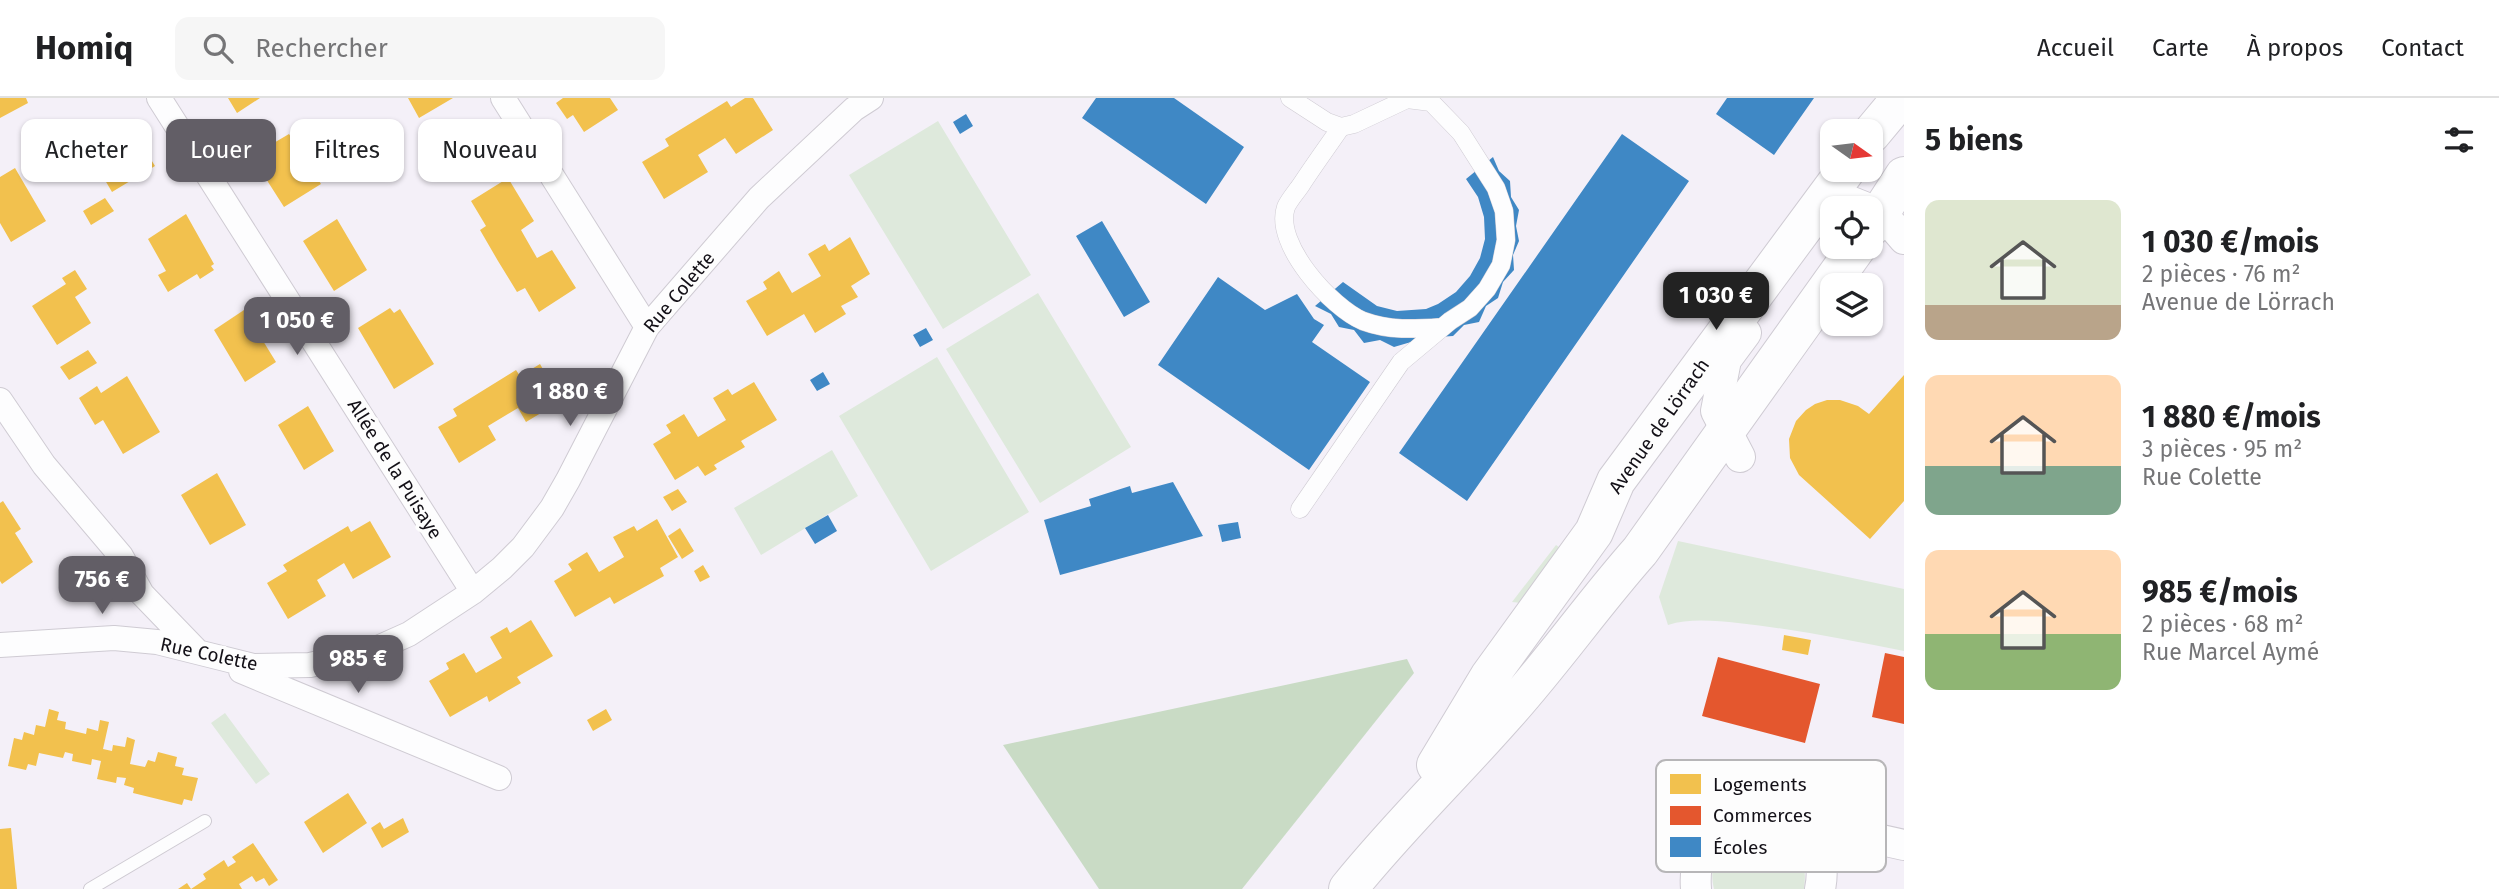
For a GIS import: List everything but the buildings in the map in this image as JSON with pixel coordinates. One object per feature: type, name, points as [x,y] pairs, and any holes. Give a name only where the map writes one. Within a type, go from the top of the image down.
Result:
[{"type":"main road","points":[[1883,120],[1901,98]]},
{"type":"main road","points":[[1883,212],[1904,178]]},
{"type":"main road","name":"Avenue de Lörrach","points":[[1362,883],[1489,677],[1594,532],[1616,481],[1838,182]]},
{"type":"main road","name":"Avenue de Lörrach","points":[[1395,833],[1506,714],[1640,551],[1733,444],[1849,259]]},
{"type":"street","name":"Allée de la Puisaye","points":[[159,98],[473,592]]},
{"type":"street","points":[[503,98],[647,327]]},
{"type":"street","points":[[1290,98],[1327,122],[1341,127],[1354,124],[1407,99],[1431,102],[1461,133],[1496,188],[1504,211],[1506,240],[1502,265],[1487,289],[1470,308],[1401,362],[1300,509]]},
{"type":"street","name":"Rue Colette","points":[[0,645],[114,638],[157,642],[253,666],[310,666],[372,651],[409,634],[473,592],[502,569],[523,547],[552,508],[647,327],[759,198],[857,102]]},
{"type":"street","points":[[1341,127],[1286,208],[1285,230],[1296,257],[1332,299],[1360,320],[1384,327],[1443,327]]},
{"type":"street","points":[[1733,444],[1716,411],[1726,360],[1785,282],[1817,211],[1820,210]]},
{"type":"street","points":[[0,400],[44,466],[121,556],[142,594],[199,653],[499,778]]},
{"type":"street","points":[[1886,841],[1904,845]]},
{"type":"street","points":[[1820,889],[1822,872]]},
{"type":"lane","points":[[90,889],[205,821]]},
{"type":"shaded area","points":[[938,121],[1031,275],[943,329],[849,175]]},
{"type":"shaded area","points":[[1038,293],[1131,447],[1040,503],[946,349]]},
{"type":"shaded area","points":[[937,357],[1029,512],[931,571],[839,416]]},
{"type":"shaded area","points":[[832,450],[858,496],[761,555],[734,508]]},
{"type":"shaded area","points":[[1678,541],[1904,589],[1904,651],[1738,623],[1694,621],[1668,625],[1659,597]]},
{"type":"shaded area","points":[[1556,545],[1569,554],[1530,604],[1512,602]]},
{"type":"shaded area","points":[[225,713],[270,774],[256,784],[211,723]]},
{"type":"shaded area","points":[[1712,872],[1805,872],[1805,877],[1804,889],[1714,889]]},
{"type":"green space","points":[[1407,659],[1414,673],[1242,889],[1099,889],[1003,745]]}]
